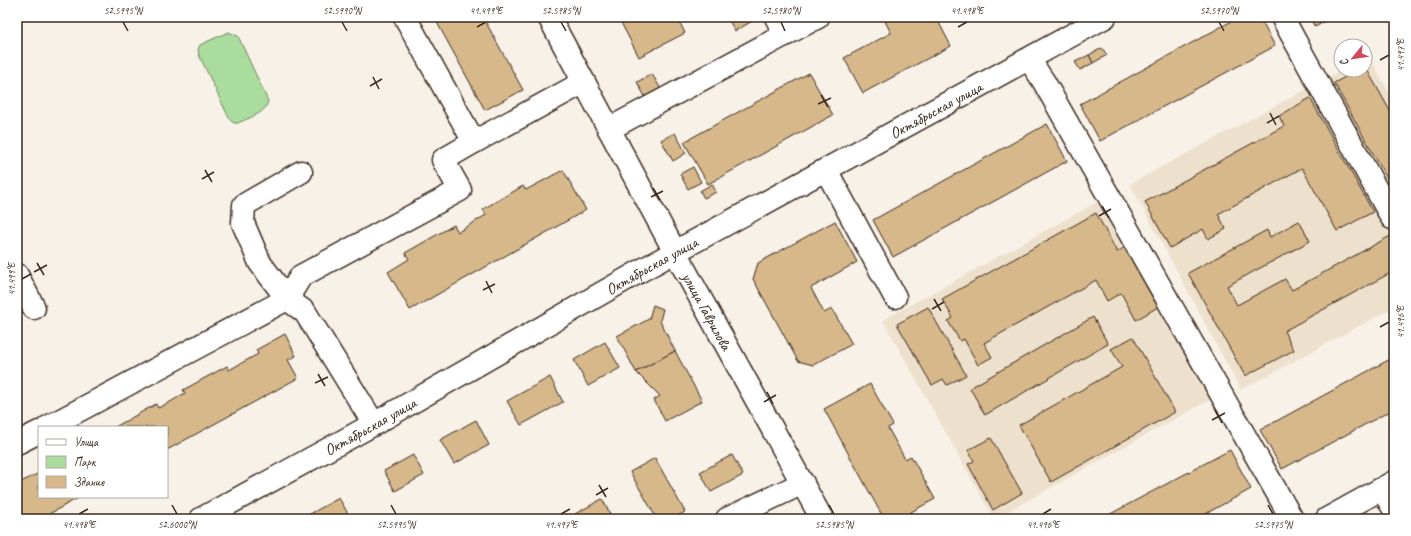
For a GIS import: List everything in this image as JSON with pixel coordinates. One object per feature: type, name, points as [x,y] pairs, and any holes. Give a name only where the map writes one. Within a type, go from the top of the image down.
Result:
[{"type":"street","points":[[405,17],[474,142]]},
{"type":"street","name":"улица Гаврилова","points":[[550,17],[675,252],[822,519]]},
{"type":"street","points":[[609,129],[780,26],[818,17]]},
{"type":"street","name":"Октябрьская улица","points":[[201,519],[374,424],[675,252],[1105,17]]},
{"type":"street","points":[[1282,17],[1392,218]]},
{"type":"street","points":[[1029,59],[1044,82],[1292,519]]},
{"type":"street","points":[[50,426],[287,300],[301,276],[460,190],[443,160],[584,82]]},
{"type":"street","points":[[826,170],[895,297]]},
{"type":"street","points":[[301,172],[244,205],[243,223],[258,256],[287,300],[305,312],[374,424]]},
{"type":"street","points":[[17,275],[34,308]]},
{"type":"street","points":[[17,443],[38,432]]},
{"type":"street","points":[[727,519],[803,483]]},
{"type":"street","points":[[1327,519],[1388,486],[1394,509]]},
{"type":"shaded area","points":[[1373,63],[1394,102],[1394,307],[1241,390],[1130,184],[1333,75],[1333,78],[1373,78]]},
{"type":"shaded area","points":[[1103,199],[1213,398],[994,519],[883,320]]},
{"type":"green space","points":[[228,32],[238,36],[268,101],[267,105],[260,112],[238,123],[234,123],[230,120],[199,55],[198,49],[200,45]]},
{"type":"building","points":[[434,17],[483,17],[523,90],[485,110]]},
{"type":"building","points":[[618,17],[677,17],[685,33],[639,57]]},
{"type":"building","points":[[727,17],[752,17],[754,20],[735,31]]},
{"type":"building","points":[[883,17],[936,17],[951,46],[863,93],[844,58],[891,33]]},
{"type":"building","points":[[1239,17],[1259,17],[1275,46],[1100,141],[1080,104]]},
{"type":"building","points":[[1309,17],[1333,17],[1315,27]]},
{"type":"building","points":[[1102,48],[1107,55],[1093,63],[1089,55]]},
{"type":"building","points":[[1089,55],[1093,63],[1080,70],[1075,62]]},
{"type":"building","points":[[809,73],[833,115],[708,184],[684,142]]},
{"type":"building","points":[[652,74],[662,91],[647,100],[637,82]]},
{"type":"building","points":[[1343,78],[1372,78],[1394,118],[1394,191],[1334,83]]},
{"type":"building","points":[[1310,98],[1373,212],[1337,231],[1302,168],[1218,214],[1226,229],[1208,239],[1203,229],[1170,248],[1145,202],[1284,126],[1279,116]]},
{"type":"building","points":[[1047,124],[1067,161],[893,257],[873,220]]},
{"type":"building","points":[[675,133],[686,153],[673,161],[661,140]]},
{"type":"building","points":[[693,167],[701,182],[688,189],[680,174]]},
{"type":"building","points":[[563,170],[586,210],[410,310],[388,272],[409,259],[405,253],[454,225],[458,232],[486,215],[483,209],[523,186],[526,190]]},
{"type":"building","points":[[712,184],[716,192],[704,198],[700,191]]},
{"type":"building","points":[[1096,213],[1117,252],[1125,247],[1158,307],[1136,320],[1121,293],[1107,301],[1096,280],[984,343],[992,357],[978,365],[964,339],[960,341],[948,321],[953,318],[942,299]]},
{"type":"building","points":[[835,221],[857,262],[811,288],[824,313],[832,309],[852,344],[813,365],[798,361],[753,279],[758,263]]},
{"type":"building","points":[[1299,221],[1310,241],[1227,286],[1237,305],[1285,279],[1292,290],[1394,234],[1394,271],[1284,331],[1294,350],[1245,376],[1188,273],[1267,230],[1270,237]]},
{"type":"building","points":[[653,305],[663,309],[660,321],[675,351],[636,372],[617,336],[649,319]]},
{"type":"building","points":[[928,307],[966,375],[947,385],[943,379],[932,385],[897,324]]},
{"type":"building","points":[[1093,317],[1108,344],[985,415],[970,388]]},
{"type":"building","points":[[285,334],[296,356],[288,360],[298,378],[168,449],[168,426],[117,426],[156,404],[158,408],[172,401],[185,393],[183,390],[227,366],[229,370],[258,354],[256,350]]},
{"type":"building","points":[[1133,337],[1175,412],[1051,482],[1019,425],[1122,367],[1111,349]]},
{"type":"building","points":[[605,342],[620,368],[588,386],[574,360]]},
{"type":"building","points":[[675,351],[702,401],[665,421],[654,400],[660,396],[636,372]]},
{"type":"building","points":[[1394,357],[1394,409],[1282,469],[1260,430]]},
{"type":"building","points":[[550,377],[563,402],[521,425],[507,401]]},
{"type":"building","points":[[870,384],[893,425],[888,428],[905,459],[911,456],[935,499],[898,519],[884,519],[824,409]]},
{"type":"building","points":[[476,420],[489,445],[454,464],[440,440]]},
{"type":"building","points":[[991,438],[1022,493],[993,510],[968,464],[974,461],[968,450]]},
{"type":"building","points":[[1230,450],[1251,489],[1196,519],[1101,519]]},
{"type":"building","points":[[413,455],[424,475],[395,491],[384,471]]},
{"type":"building","points":[[732,455],[743,475],[711,492],[700,472]]},
{"type":"building","points":[[655,458],[685,512],[672,519],[657,519],[630,472]]},
{"type":"building","points":[[38,474],[38,498],[78,498],[40,519],[17,519],[17,484]]},
{"type":"building","points":[[339,498],[351,519],[301,519]]},
{"type":"building","points":[[602,499],[613,519],[578,519],[575,514]]}]
